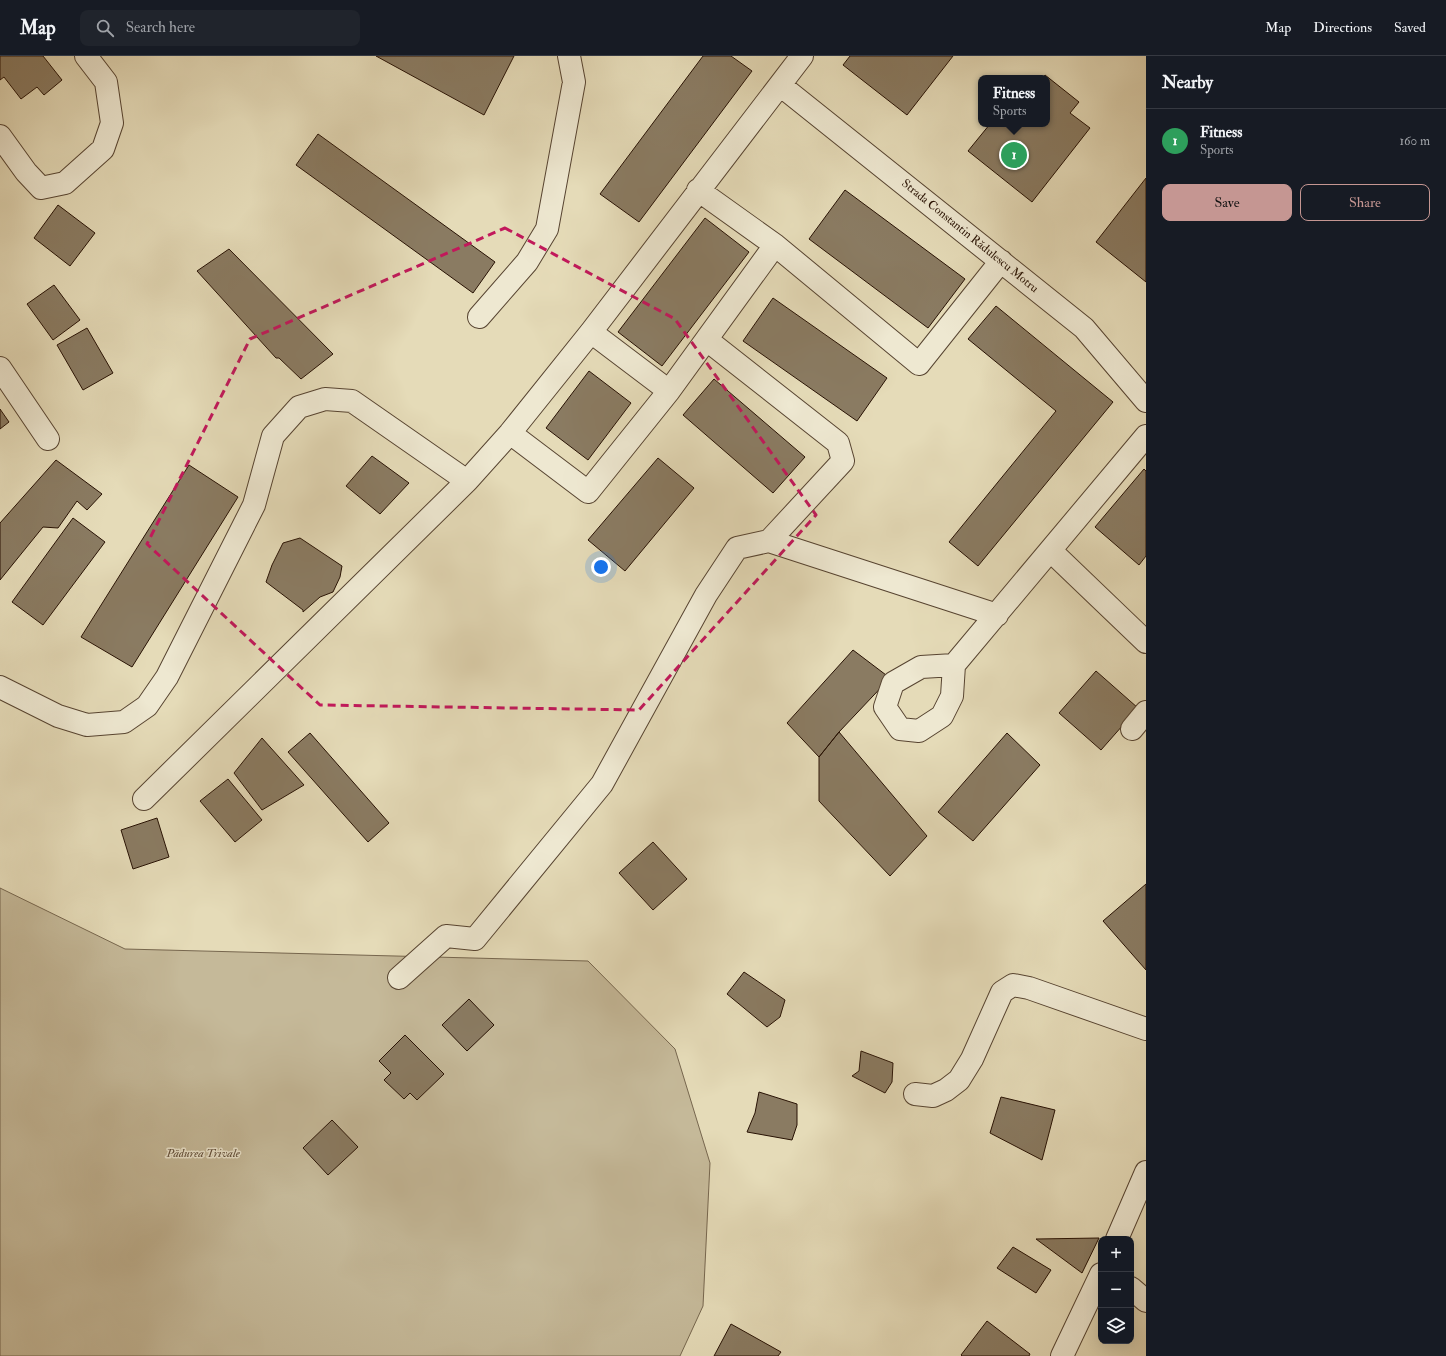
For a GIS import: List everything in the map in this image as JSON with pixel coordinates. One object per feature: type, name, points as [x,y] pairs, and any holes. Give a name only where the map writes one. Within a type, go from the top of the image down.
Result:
[{"type":"street","points":[[0,136],[26,172],[41,188],[65,183],[103,149],[112,123],[106,82],[86,56]]},
{"type":"street","points":[[479,318],[527,262],[547,229],[574,82],[568,56]]},
{"type":"street","points":[[144,799],[466,481],[510,433],[591,332],[698,190],[802,56]]},
{"type":"street","name":"Strada Constantin Rădulescu Motru","points":[[780,85],[1001,260],[1084,328],[1146,401]]},
{"type":"street","points":[[698,190],[775,245],[919,364],[1001,260]]},
{"type":"street","points":[[510,433],[588,492],[669,391],[775,245]]},
{"type":"street","points":[[591,332],[669,391]]},
{"type":"street","points":[[707,340],[838,443],[843,461],[769,541]]},
{"type":"street","points":[[0,368],[48,439]]},
{"type":"street","points":[[0,687],[58,716],[87,725],[124,722],[147,706],[167,677],[254,505],[273,436],[299,408],[325,399],[352,401],[466,481]]},
{"type":"street","points":[[954,664],[1051,551],[1146,436]]},
{"type":"street","points":[[399,978],[446,936],[475,939],[602,784],[706,595],[737,548],[769,541],[997,615]]},
{"type":"street","points":[[1051,551],[1146,642]]},
{"type":"street","points":[[1132,729],[1146,712]]},
{"type":"street","points":[[915,1094],[933,1096],[946,1090],[959,1080],[972,1059],[1002,992],[1013,985],[1029,988],[1146,1028]]},
{"type":"street","points":[[1118,1236],[1146,1172]]},
{"type":"street","points":[[1062,1356],[1098,1280]]},
{"type":"street","points":[[1134,1291],[1146,1301]]},
{"type":"highlighted area","points":[[505,228],[675,319],[816,515],[639,710],[320,705],[147,544],[250,339]]},
{"type":"green space","name":"Pădurea Trivale","points":[[0,888],[125,949],[588,961],[675,1049],[710,1163],[703,1306],[680,1356],[0,1356]]},
{"type":"building","points":[[0,56],[43,56],[62,80],[44,95],[37,87],[21,99],[4,77],[0,80]]},
{"type":"building","points":[[376,56],[514,56],[484,115]]},
{"type":"building","points":[[703,56],[731,56],[752,71],[639,222],[600,194]]},
{"type":"building","points":[[850,56],[953,56],[907,115],[843,65]]},
{"type":"building","points":[[1050,79],[1079,102],[1070,113],[1090,128],[1032,202],[968,151],[988,127],[1050,127]]},
{"type":"building","points":[[318,134],[495,262],[473,293],[296,165]]},
{"type":"building","points":[[1146,178],[1146,282],[1096,242]]},
{"type":"building","points":[[845,190],[965,279],[928,328],[809,239]]},
{"type":"building","points":[[58,205],[95,233],[70,266],[34,238]]},
{"type":"building","points":[[705,218],[749,252],[662,366],[618,332]]},
{"type":"building","points":[[229,249],[333,354],[301,379],[279,358],[276,358],[197,271]]},
{"type":"building","points":[[54,285],[80,320],[53,340],[27,304]]},
{"type":"building","points":[[773,298],[887,378],[857,421],[743,341]]},
{"type":"building","points":[[996,306],[1113,402],[978,566],[949,542],[1056,411],[968,339]]},
{"type":"building","points":[[87,328],[113,373],[83,390],[57,345]]},
{"type":"building","points":[[589,371],[631,403],[588,460],[546,428]]},
{"type":"building","points":[[714,379],[805,457],[773,493],[683,415]]},
{"type":"building","points":[[0,409],[9,422],[0,429]]},
{"type":"building","points":[[372,456],[409,483],[380,514],[346,486]]},
{"type":"building","points":[[658,458],[694,488],[625,571],[588,540]]},
{"type":"building","points":[[56,460],[102,494],[87,510],[77,501],[58,528],[43,527],[0,580],[0,523]]},
{"type":"building","points":[[189,465],[238,497],[132,667],[81,637]]},
{"type":"building","points":[[1144,469],[1146,471],[1146,556],[1139,565],[1095,527]]},
{"type":"building","points":[[73,518],[105,542],[43,625],[12,602]]},
{"type":"building","points":[[300,538],[342,566],[340,577],[333,592],[320,597],[303,612],[303,610],[266,582],[272,565],[283,543]]},
{"type":"building","points":[[853,650],[890,678],[839,732],[819,757],[787,723]]},
{"type":"building","points":[[1096,671],[1138,708],[1101,750],[1059,713]]},
{"type":"building","points":[[839,732],[927,836],[890,876],[819,801],[819,757]]},
{"type":"building","points":[[310,733],[389,823],[368,842],[288,752]]},
{"type":"building","points":[[1007,733],[1040,765],[973,841],[938,812]]},
{"type":"building","points":[[262,738],[304,785],[262,810],[234,773]]},
{"type":"building","points":[[228,779],[262,820],[235,842],[200,801]]},
{"type":"building","points":[[157,818],[169,857],[133,869],[121,830]]},
{"type":"building","points":[[653,842],[687,879],[653,910],[619,873]]},
{"type":"building","points":[[1146,884],[1146,970],[1103,921]]},
{"type":"building","points":[[744,972],[785,1000],[780,1017],[767,1027],[727,994]]},
{"type":"building","points":[[469,999],[494,1025],[467,1051],[442,1025]]},
{"type":"building","points":[[405,1035],[444,1074],[417,1100],[410,1093],[404,1099],[384,1080],[391,1073],[379,1061]]},
{"type":"building","points":[[861,1051],[893,1063],[892,1082],[885,1093],[852,1076],[859,1071]]},
{"type":"building","points":[[759,1092],[797,1104],[797,1125],[792,1140],[747,1132],[755,1113]]},
{"type":"building","points":[[1001,1097],[1055,1110],[1042,1160],[990,1133]]},
{"type":"building","points":[[332,1120],[358,1147],[328,1175],[303,1148]]},
{"type":"building","points":[[1098,1238],[1098,1240],[1082,1273],[1036,1239]]},
{"type":"building","points":[[1013,1247],[1051,1270],[1036,1293],[997,1268]]},
{"type":"building","points":[[987,1321],[1030,1354],[1029,1356],[962,1356],[961,1355]]},
{"type":"building","points":[[731,1324],[781,1352],[778,1356],[714,1356]]},
{"type":"place","name":"Fitness","points":[[1014,155]]}]
